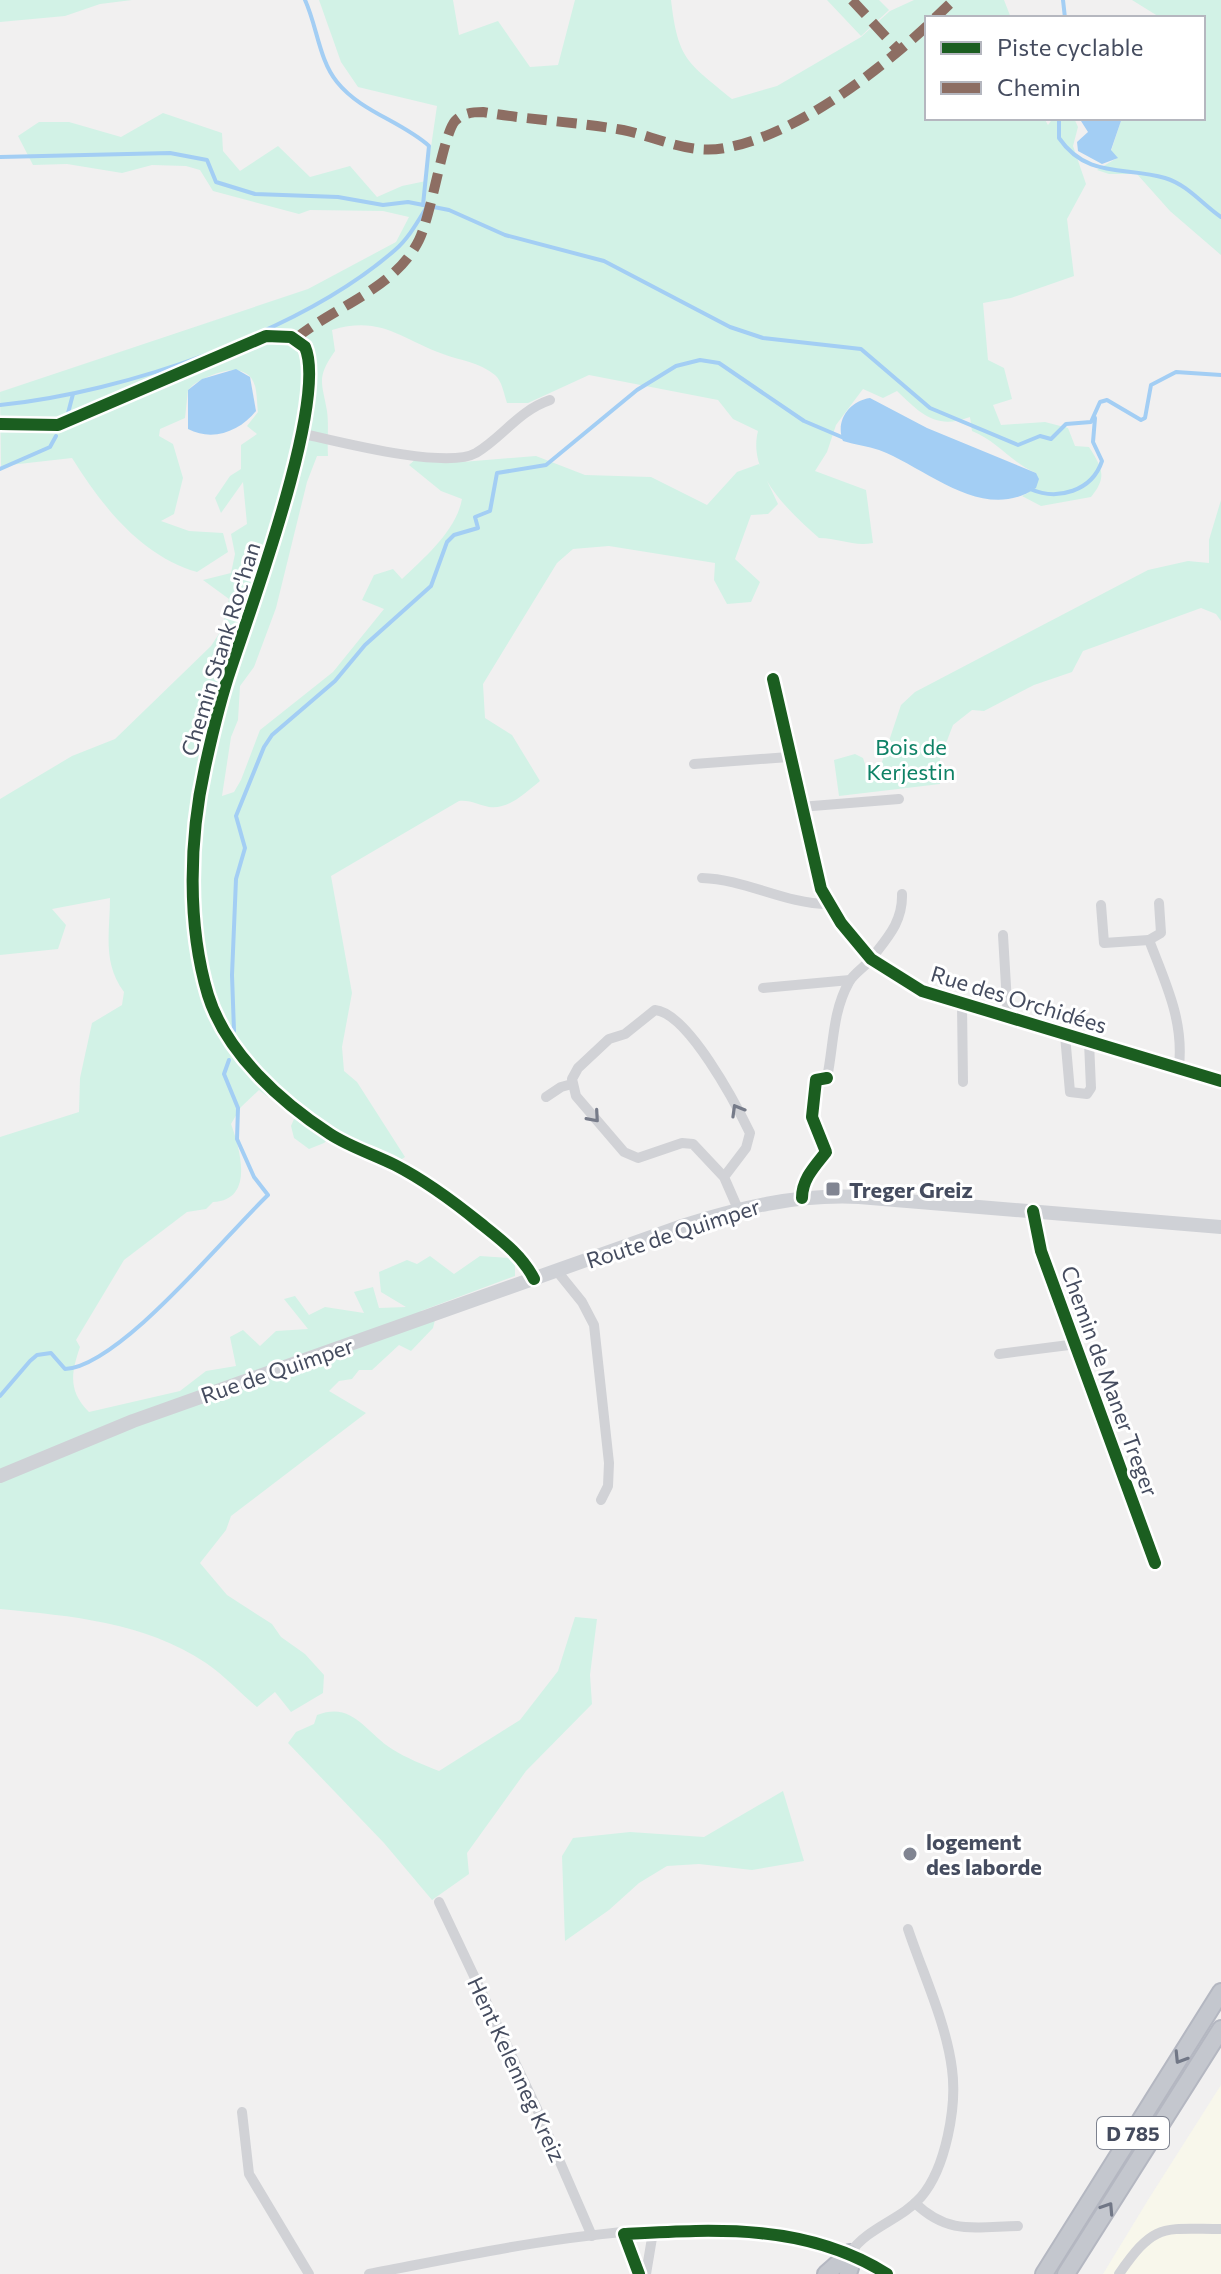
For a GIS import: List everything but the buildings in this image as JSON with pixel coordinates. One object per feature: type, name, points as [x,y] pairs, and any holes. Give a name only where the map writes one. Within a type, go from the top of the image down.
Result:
[{"type":"highway","name":"D 785","points":[[1044,2274],[1221,1992]]},
{"type":"highway","name":"D 785","points":[[1066,2274],[1221,2029]]},
{"type":"highway","points":[[826,2274],[850,2253],[852,2261],[848,2274]]},
{"type":"main road","name":"Route de Quimper","points":[[557,1271],[738,1209],[794,1199],[843,1197],[1221,1227]]},
{"type":"main road","name":"Rue de Quimper","points":[[0,1476],[146,1417],[557,1271]]},
{"type":"street","name":"Chemin Stank Roc'han","points":[[0,424],[58,425],[241,344],[276,334],[295,339],[308,353],[309,376],[300,433],[263,580],[230,670],[204,770],[194,887],[196,936],[204,981],[214,1012],[231,1043],[292,1104],[331,1135],[394,1165],[444,1194],[521,1258],[534,1279]]},
{"type":"street","points":[[300,433],[397,452],[458,458],[477,452],[524,411],[550,400]]},
{"type":"street","name":"Rue des Orchidées","points":[[773,679],[814,870],[828,904],[871,959],[904,982],[962,1005],[1179,1066],[1221,1081]]},
{"type":"street","points":[[694,764],[789,757]]},
{"type":"street","points":[[800,807],[899,799]]},
{"type":"street","points":[[702,878],[722,879],[809,903],[828,904]]},
{"type":"street","points":[[827,1078],[834,1042],[832,1026],[850,980],[871,959],[900,920],[902,894]]},
{"type":"street","points":[[1101,905],[1104,943],[1149,940],[1161,933],[1159,903]]},
{"type":"street","name":"Rue des Orchidées","points":[[1003,935],[1008,1020]]},
{"type":"street","points":[[1149,940],[1178,1021],[1179,1066]]},
{"type":"street","points":[[763,988],[850,980]]},
{"type":"street","name":"Rue des Orchidées","points":[[962,1005],[963,1082]]},
{"type":"street","points":[[724,1177],[746,1148],[750,1133],[708,1059],[670,1014],[655,1010],[625,1034],[609,1039],[578,1068],[572,1084],[576,1096],[624,1152],[633,1157],[689,1143],[724,1177],[738,1209]]},
{"type":"street","name":"Rue des Orchidées","points":[[1065,1035],[1070,1092],[1074,1094],[1087,1094],[1091,1088],[1089,1042]]},
{"type":"street","points":[[546,1097],[572,1084]]},
{"type":"street","name":"Chemin de Maner Treger","points":[[1033,1211],[1039,1244],[1155,1563]]},
{"type":"street","points":[[557,1271],[582,1302],[594,1325],[610,1472],[601,1500]]},
{"type":"street","name":"Chemin de Maner Treger","points":[[999,1354],[1077,1344]]},
{"type":"street","name":"Hent Kelenneg Kreiz","points":[[439,1902],[537,2109],[592,2236]]},
{"type":"street","points":[[850,2253],[869,2232],[915,2203],[929,2186],[944,2152],[953,2072],[908,1929]]},
{"type":"street","points":[[242,2112],[249,2174],[309,2274]]},
{"type":"street","points":[[915,2203],[943,2225],[1018,2226]]},
{"type":"street","points":[[1119,2274],[1143,2242],[1155,2232],[1221,2229]]},
{"type":"street","points":[[369,2274],[466,2254],[592,2236],[750,2231],[809,2240],[850,2253],[887,2274]]},
{"type":"street","points":[[646,2274],[653,2232]]},
{"type":"street","points":[[624,2234],[639,2274]]},
{"type":"shaded area","points":[[1221,2085],[1221,2274],[1103,2274],[1148,2200]]},
{"type":"green space","points":[[0,0],[132,0],[100,4],[65,16],[0,22]]},
{"type":"green space","points":[[319,0],[453,0],[459,35],[498,21],[530,67],[558,65],[575,0],[671,0],[677,36],[687,58],[732,99],[777,86],[861,37],[890,11],[914,0],[1004,0],[1010,16],[925,16],[925,120],[1045,120],[1048,125],[1052,120],[1075,120],[1078,127],[1073,146],[1086,184],[1067,219],[1074,276],[1011,298],[983,303],[988,360],[1004,368],[1012,399],[993,405],[1001,425],[1045,422],[1068,428],[1075,446],[1089,447],[1097,461],[1101,478],[1091,497],[1041,506],[1022,496],[1028,493],[1036,473],[972,431],[970,417],[958,421],[938,421],[922,413],[897,391],[883,398],[863,389],[836,425],[827,452],[815,471],[866,490],[873,543],[819,538],[784,504],[766,479],[778,504],[768,514],[751,515],[735,559],[760,582],[751,602],[727,604],[714,580],[715,563],[609,546],[573,549],[557,563],[483,684],[485,718],[512,735],[540,781],[503,806],[489,807],[459,801],[331,876],[352,993],[342,1047],[344,1071],[357,1082],[405,1157],[399,1161],[336,1131],[324,1143],[309,1149],[294,1138],[291,1126],[294,1119],[307,1120],[276,1089],[268,1097],[259,1090],[241,1107],[231,1124],[241,1172],[235,1192],[226,1199],[213,1202],[206,1209],[187,1212],[124,1260],[76,1340],[80,1347],[73,1373],[77,1397],[89,1412],[180,1391],[206,1371],[236,1366],[230,1337],[243,1330],[260,1346],[276,1331],[308,1329],[284,1299],[295,1296],[309,1315],[325,1307],[364,1313],[354,1292],[373,1287],[379,1308],[406,1307],[381,1292],[379,1272],[407,1260],[417,1264],[430,1256],[454,1274],[480,1256],[509,1258],[515,1264],[515,1276],[421,1311],[435,1320],[433,1328],[411,1351],[399,1345],[372,1370],[359,1370],[352,1379],[339,1381],[329,1391],[366,1413],[231,1516],[226,1530],[200,1563],[227,1595],[272,1624],[281,1637],[305,1654],[324,1675],[323,1693],[291,1712],[275,1692],[257,1707],[206,1663],[158,1638],[80,1618],[0,1609],[0,1137],[79,1112],[80,1078],[92,1023],[122,1005],[124,992],[110,958],[110,898],[52,909],[66,925],[58,949],[0,955],[0,799],[72,756],[115,739],[211,646],[222,629],[229,599],[203,580],[231,573],[235,554],[231,534],[247,524],[243,482],[221,513],[215,498],[230,476],[241,469],[241,445],[257,434],[247,426],[258,412],[256,389],[251,377],[236,370],[227,371],[193,385],[188,390],[185,418],[160,429],[159,436],[173,444],[183,478],[174,514],[161,521],[189,531],[223,533],[228,552],[197,572],[158,554],[141,542],[96,494],[72,458],[1,466],[0,392],[308,289],[396,242],[409,217],[383,211],[310,210],[299,214],[213,191],[200,170],[186,166],[152,165],[122,173],[67,164],[33,165],[18,136],[39,122],[69,122],[121,137],[163,113],[222,133],[223,151],[240,171],[278,146],[310,177],[350,166],[377,197],[402,186],[426,181],[437,106],[358,87],[341,62]],"holes":[[[364,325],[378,327],[443,354],[477,364],[497,378],[507,403],[528,403],[589,375],[718,400],[733,419],[758,431],[756,447],[763,472],[759,464],[737,472],[707,505],[651,477],[585,475],[536,456],[462,462],[417,458],[409,465],[441,491],[462,499],[453,522],[438,543],[402,579],[393,569],[374,575],[362,600],[384,609],[333,672],[260,730],[241,780],[234,792],[222,796],[231,737],[238,720],[240,686],[254,667],[276,608],[307,482],[317,456],[328,456],[328,416],[322,380],[335,351],[332,330]]]},
{"type":"green space","points":[[827,0],[879,0],[889,10],[861,36]]},
{"type":"green space","points":[[1132,0],[1221,0],[1221,255],[1170,211],[1137,174],[1109,174],[1097,170],[1117,158],[1111,151],[1121,121],[1205,120],[1205,16],[1158,16]]},
{"type":"green space","name":"Bois de Kerjestin","points":[[1221,500],[1221,621],[1216,614],[1201,608],[1083,651],[1072,672],[1034,685],[984,711],[972,710],[953,725],[940,759],[940,784],[839,796],[834,760],[855,754],[863,758],[866,767],[880,768],[901,705],[915,692],[1148,570],[1188,561],[1209,563],[1209,540]]},
{"type":"green space","points":[[575,1617],[597,1619],[590,1675],[592,1704],[526,1771],[467,1853],[469,1874],[432,1900],[384,1843],[288,1743],[296,1732],[314,1724],[317,1715],[340,1712],[358,1720],[397,1752],[439,1771],[520,1720],[558,1671]]},
{"type":"green space","points":[[783,1791],[804,1861],[752,1870],[699,1864],[667,1866],[639,1883],[609,1910],[565,1941],[562,1856],[573,1838],[630,1832],[704,1837]]},
{"type":"water","points":[[1121,120],[1111,150],[1118,158],[1102,164],[1078,151],[1077,142],[1088,132],[1081,121]]},
{"type":"water","points":[[236,369],[250,377],[256,411],[242,424],[225,432],[207,434],[188,429],[188,390],[202,379]]},
{"type":"water","points":[[870,398],[927,428],[1036,473],[1039,479],[1036,488],[1016,497],[996,500],[976,497],[879,450],[843,441],[842,419],[856,403]]},
{"type":"waterway","points":[[305,0],[326,64],[337,82],[369,109],[429,146],[423,205]]},
{"type":"waterway","points":[[1063,0],[1065,16]]},
{"type":"waterway","points":[[1059,120],[1059,138],[1082,160],[1095,166],[1173,181],[1221,217]]},
{"type":"waterway","points":[[0,157],[170,153],[207,160],[216,182],[255,194],[338,197],[383,205],[408,202],[449,210],[505,235],[604,261],[730,327],[763,338],[861,349],[930,408],[1018,445],[1040,436],[1051,439],[1066,424],[1091,422],[1100,402],[1107,400],[1141,420],[1145,418],[1151,385],[1176,372],[1221,375]]},
{"type":"waterway","points":[[0,405],[100,387],[154,372],[261,332],[356,280],[400,245],[428,205]]},
{"type":"waterway","points":[[234,1031],[232,975],[236,879],[245,848],[236,816],[264,747],[272,735],[335,681],[365,645],[431,586],[447,542],[454,535],[478,528],[475,517],[490,511],[497,473],[546,465],[637,390],[676,366],[700,360],[719,363],[804,421],[844,438]]},
{"type":"waterway","points":[[67,417],[73,394]]},
{"type":"waterway","points":[[1030,489],[1062,493],[1073,491],[1090,480],[1102,461],[1093,442],[1095,418]]},
{"type":"waterway","points":[[0,469],[50,447],[56,436]]},
{"type":"waterway","points":[[0,1396],[37,1355],[51,1353],[65,1369],[88,1362],[114,1346],[171,1297],[268,1195],[254,1177],[237,1139],[238,1108],[224,1074],[229,1060]]},
{"type":"marked path","points":[[852,0],[898,50]]},
{"type":"marked path","points":[[937,16],[954,0]]},
{"type":"marked path","points":[[295,339],[380,284],[408,257],[424,228],[451,129],[461,116],[483,112],[623,130],[699,149],[725,148],[779,130],[833,100],[925,28]]},
{"type":"cycle path","points":[[0,424],[58,425],[266,336],[291,337],[305,347],[309,373],[306,411],[297,456],[269,555],[223,692],[200,795],[193,852],[193,882],[201,968],[216,1016],[228,1037],[257,1074],[275,1091],[330,1134],[406,1171],[449,1199],[510,1248],[534,1279]]},
{"type":"cycle path","points":[[773,679],[821,889],[841,923],[871,959],[922,991],[1221,1081]]},
{"type":"cycle path","points":[[802,1198],[807,1179],[826,1152],[812,1117],[816,1080],[827,1078]]},
{"type":"cycle path","points":[[1033,1211],[1041,1251],[1155,1563]]},
{"type":"cycle path","points":[[639,2274],[624,2234],[692,2231],[759,2233],[792,2238],[856,2257],[887,2274]]},
{"type":"place","name":"Treger Greiz","points":[[833,1189]]},
{"type":"place","name":"logement des laborde","points":[[910,1854]]}]
